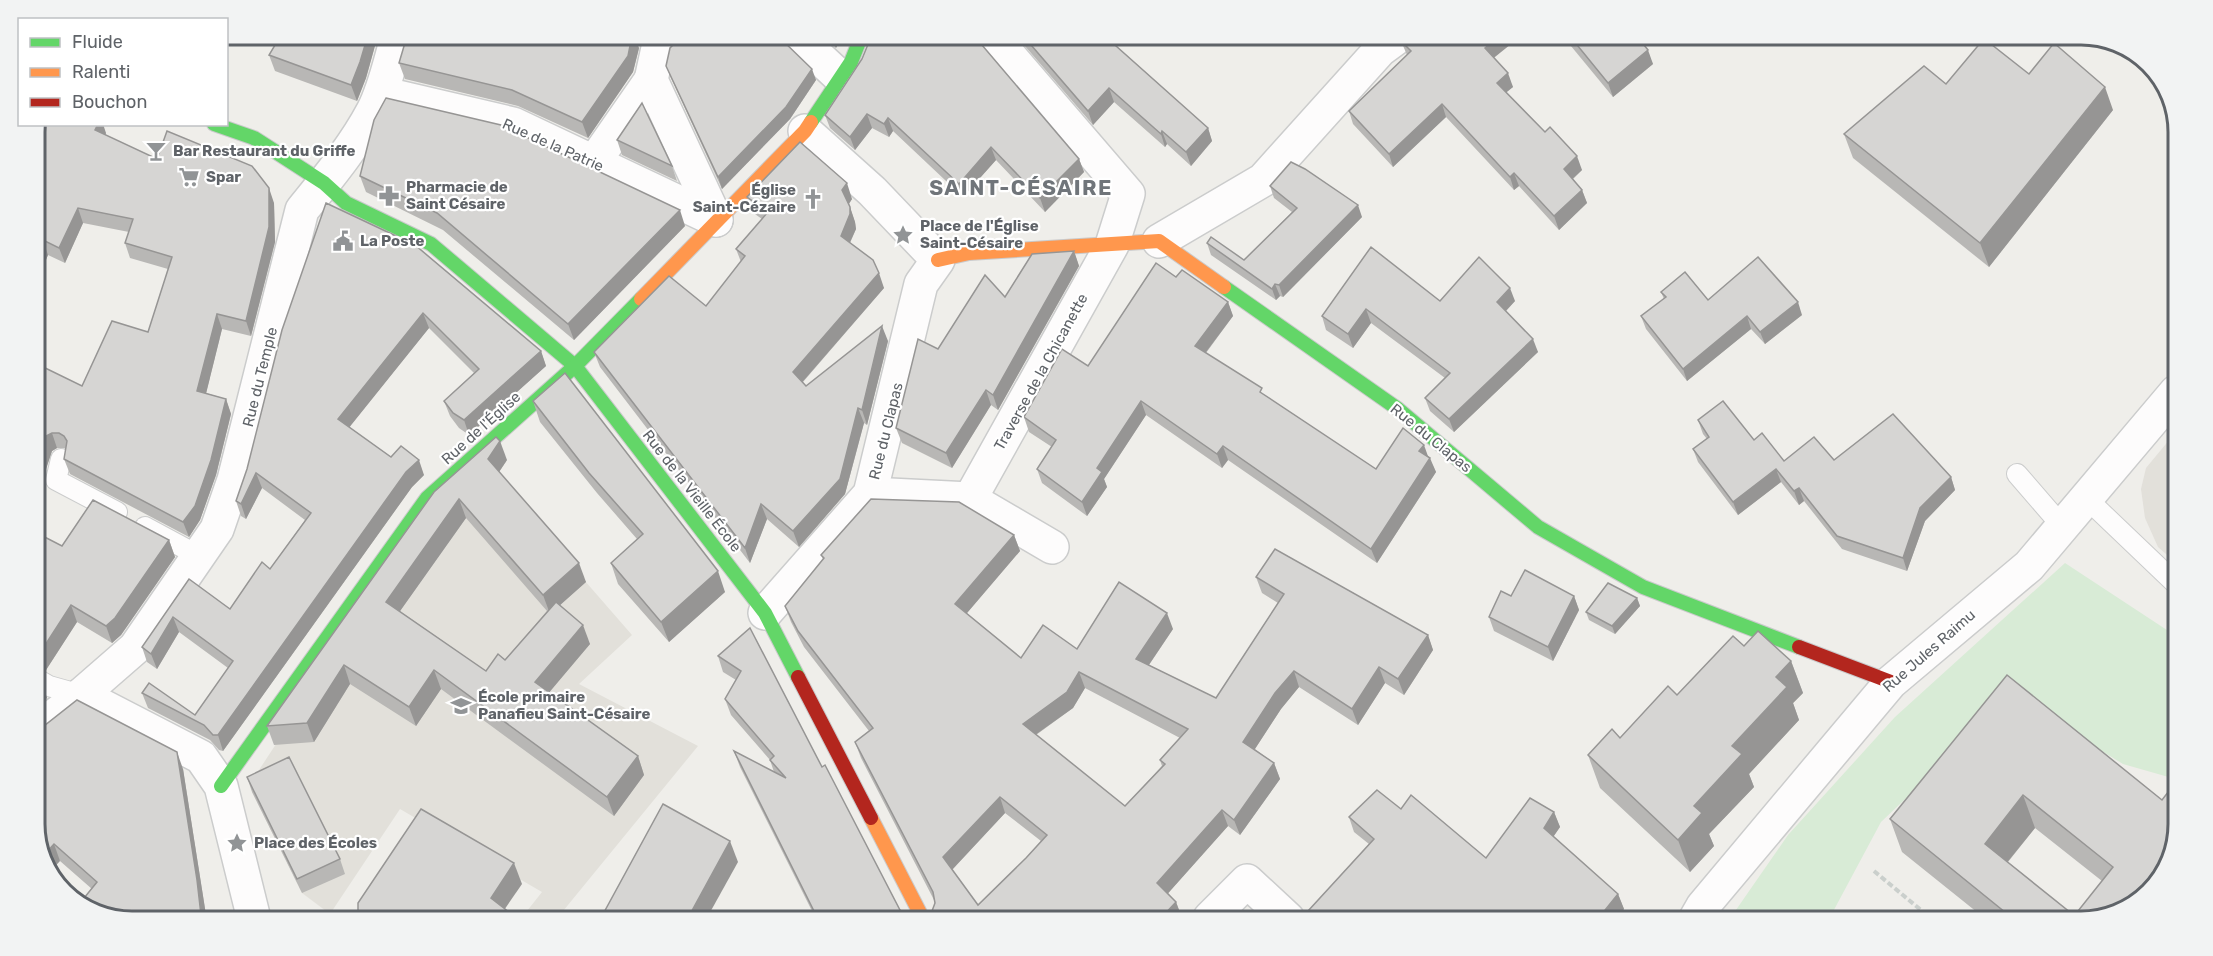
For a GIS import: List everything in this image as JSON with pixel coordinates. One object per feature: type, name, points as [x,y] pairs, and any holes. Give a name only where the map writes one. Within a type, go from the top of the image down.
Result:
[{"type":"street","name":"Rue du Temple","points":[[45,723],[135,648],[217,529],[234,480],[302,210],[324,183],[372,112],[381,93],[395,45]]},
{"type":"street","points":[[594,162],[651,80],[658,48],[661,45]]},
{"type":"street","points":[[806,45],[840,77]]},
{"type":"street","name":"Rue de l'Église","points":[[220,786],[427,498],[575,366],[805,130],[851,62],[858,45]]},
{"type":"street","name":"Traverse de la Chicanette","points":[[969,499],[1112,245],[1128,194],[1000,45]]},
{"type":"street","points":[[805,130],[872,191],[943,266],[1159,241],[1263,180],[1388,45]]},
{"type":"street","points":[[651,80],[716,220]]},
{"type":"street","name":"Rue de la Patrie","points":[[381,93],[513,124],[716,220]]},
{"type":"street","name":"Rue de la Vieille École","points":[[220,126],[254,138],[324,183],[346,203],[431,244],[575,366],[765,613],[919,911]]},
{"type":"street","name":"Rue du Clapas","points":[[1159,241],[1398,410],[1538,527],[1642,587],[1891,682]]},
{"type":"street","name":"Rue du Clapas","points":[[765,613],[870,494],[943,266]]},
{"type":"street","name":"Rue Jules Raimu","points":[[1700,911],[1891,682],[2029,566],[2168,402]]},
{"type":"street","points":[[870,494],[969,499],[1052,547]]},
{"type":"street","points":[[81,695],[201,757],[220,786],[252,911]]},
{"type":"street","points":[[1217,911],[1247,881],[1279,911]]},
{"type":"lane","points":[[61,459],[56,480],[199,556]]},
{"type":"lane","points":[[2017,474],[2062,526]]},
{"type":"lane","points":[[2086,498],[2168,576]]},
{"type":"lane","points":[[45,684],[81,695]]},
{"type":"path","points":[[1874,871],[1922,911]]},
{"type":"shaded area","points":[[2168,441],[2168,556],[2158,547],[2145,518],[2141,489],[2146,468]]},
{"type":"shaded area","name":"École primaire Panafieu Saint-Césaire","points":[[484,465],[632,635],[579,684],[698,746],[563,911],[527,911],[542,892],[400,809],[332,911],[326,911],[302,893],[252,792],[257,773],[330,662]]},
{"type":"green space","points":[[2065,563],[2168,631],[2168,777],[2123,764],[2018,700],[1980,728],[1881,822],[1833,911],[1735,911],[1788,835],[1895,717]]},
{"type":"building","points":[[275,45],[365,45],[351,85],[269,55]]},
{"type":"building","points":[[404,45],[630,45],[628,56],[582,122],[512,90],[399,63]]},
{"type":"building","points":[[673,45],[787,45],[812,69],[786,107],[718,177],[666,66],[670,48]]},
{"type":"building","points":[[868,45],[982,45],[1079,159],[1040,198],[991,147],[959,184],[888,118],[884,124],[867,114],[850,137],[825,115],[862,59]]},
{"type":"building","points":[[1031,45],[1115,45],[1208,128],[1186,152],[1162,131],[1161,134],[1109,88],[1088,111]]},
{"type":"building","points":[[1405,45],[1488,45],[1485,48],[1508,73],[1497,83],[1545,132],[1550,127],[1577,156],[1564,169],[1582,190],[1554,216],[1514,173],[1510,177],[1442,104],[1389,154],[1349,111],[1411,51]]},
{"type":"building","points":[[1577,45],[1644,45],[1648,50],[1608,83]]},
{"type":"building","points":[[1979,45],[1992,45],[2029,74],[2052,45],[2056,45],[2105,87],[1980,243],[1844,134],[1924,66],[1946,84]]},
{"type":"building","points":[[386,98],[501,125],[680,210],[568,324],[437,213],[360,176],[374,120]]},
{"type":"building","points":[[642,103],[672,166],[617,140]]},
{"type":"building","points":[[45,126],[97,126],[95,130],[157,159],[167,131],[252,166],[269,188],[269,227],[246,321],[217,314],[197,391],[226,399],[211,460],[195,506],[183,522],[64,459],[67,441],[59,433],[52,433],[46,436],[45,440],[45,368],[82,386],[112,321],[148,332],[172,257],[125,243],[133,219],[78,208],[59,248],[45,241]]},
{"type":"building","points":[[800,142],[847,183],[842,190],[850,207],[850,214],[841,236],[873,260],[879,273],[793,372],[806,386],[882,326],[862,410],[858,408],[840,479],[793,531],[761,504],[745,548],[594,352],[669,276],[706,306],[745,256],[736,249],[768,212],[747,197]]},
{"type":"building","points":[[1291,162],[1358,205],[1279,285],[1275,284],[1272,289],[1207,243],[1211,237],[1244,260],[1297,208],[1270,186]]},
{"type":"building","points":[[326,203],[415,245],[541,351],[464,420],[453,413],[444,401],[479,369],[423,313],[338,419],[391,457],[401,446],[419,460],[406,472],[218,735],[213,735],[204,725],[142,693],[149,683],[195,715],[233,661],[173,617],[151,654],[142,647],[189,579],[230,609],[262,562],[270,569],[311,513],[256,473],[241,504],[236,501],[247,469],[282,330]]},
{"type":"building","points":[[1371,247],[1440,301],[1479,257],[1510,288],[1497,302],[1533,339],[1449,419],[1425,398],[1450,373],[1366,309],[1348,334],[1322,316]]},
{"type":"building","points":[[1074,251],[993,395],[986,390],[946,453],[896,428],[918,339],[938,349],[985,275],[1005,297],[1032,254]]},
{"type":"building","points":[[1758,257],[1798,302],[1760,332],[1747,316],[1683,369],[1641,316],[1666,297],[1661,292],[1685,272],[1708,300]]},
{"type":"building","points":[[1156,263],[1176,277],[1182,270],[1228,302],[1195,346],[1262,388],[1260,392],[1376,469],[1403,428],[1424,445],[1419,451],[1430,458],[1371,549],[1223,446],[1217,454],[1141,401],[1097,468],[1102,472],[1082,502],[1037,469],[1056,440],[1024,417],[1062,349],[1088,366]]},
{"type":"building","points":[[565,373],[718,571],[661,622],[611,563],[643,534],[589,473],[533,401]]},
{"type":"building","points":[[1723,401],[1754,440],[1762,433],[1784,461],[1814,437],[1834,460],[1893,414],[1951,477],[1920,508],[1903,558],[1837,536],[1799,488],[1794,491],[1776,469],[1733,502],[1693,449],[1709,437],[1698,420]]},
{"type":"building","points":[[496,437],[500,441],[488,459],[579,563],[543,595],[459,499],[386,602],[486,671],[498,654],[505,660],[556,602],[583,625],[535,682],[638,756],[607,797],[434,670],[409,707],[344,665],[307,723],[267,726],[434,492]]},
{"type":"building","points":[[871,499],[959,502],[1014,535],[955,604],[1021,658],[1043,625],[1077,649],[1119,582],[1167,613],[1136,659],[1216,698],[1284,594],[1256,577],[1275,549],[1428,635],[1398,679],[1379,667],[1352,709],[1294,671],[1275,693],[1243,742],[1274,763],[1234,820],[1222,810],[1157,883],[1176,902],[1168,911],[932,911],[935,903],[933,892],[855,742],[873,728],[798,631],[785,606],[824,558],[821,555]],"holes":[[[1079,672],[1188,729],[1160,760],[1165,764],[1125,806],[1023,724],[1067,692]],[[1000,797],[1047,835],[978,905],[943,857]]]},
{"type":"building","points":[[93,500],[169,540],[115,618],[106,626],[71,605],[45,645],[45,537],[62,546]]},
{"type":"building","points":[[1525,570],[1574,596],[1548,647],[1489,617],[1501,591],[1511,596]]},
{"type":"building","points":[[1608,583],[1637,598],[1612,626],[1586,612]]},
{"type":"building","points":[[750,628],[822,767],[825,765],[901,911],[814,911],[734,751],[786,778],[770,760],[774,756],[725,699],[741,671],[718,656]]},
{"type":"building","points":[[1758,631],[1791,661],[1776,677],[1787,687],[1732,746],[1742,754],[1694,806],[1702,813],[1678,840],[1588,755],[1612,729],[1620,738],[1668,686],[1677,695],[1733,636],[1744,646]]},
{"type":"building","points":[[2007,675],[2162,800],[2168,792],[2166,841],[2156,868],[2147,881],[2130,896],[2115,904],[2093,910],[2078,911],[2113,867],[2023,795],[1985,844],[2068,911],[2004,911],[1890,819]]},
{"type":"building","points":[[77,700],[177,752],[201,911],[115,909],[85,897],[97,882],[54,844],[49,849],[47,841],[45,830],[45,725]]},
{"type":"building","points":[[289,757],[340,859],[297,879],[247,777]]},
{"type":"building","points":[[1377,790],[1401,809],[1411,795],[1486,858],[1530,798],[1554,812],[1544,828],[1618,894],[1604,911],[1308,911],[1374,839],[1349,817]]},
{"type":"building","points":[[663,804],[730,841],[692,911],[605,911]]},
{"type":"building","points":[[421,809],[514,863],[491,898],[508,911],[358,911],[358,903]]},
{"type":"traffic: fast","points":[[811,122],[851,62],[858,45]]},
{"type":"traffic: fast","points":[[220,126],[254,138],[324,183],[346,203],[431,244],[575,366],[765,613],[798,677]]},
{"type":"traffic: fast","points":[[1224,287],[1398,409],[1538,527],[1643,587],[1799,647]]},
{"type":"traffic: fast","points":[[221,786],[427,498],[575,366],[641,299]]},
{"type":"traffic: slow","points":[[641,299],[805,131],[811,122]]},
{"type":"traffic: slow","points":[[938,260],[969,253],[1159,241],[1224,287]]},
{"type":"traffic: slow","points":[[871,818],[919,911]]},
{"type":"traffic: jam","points":[[1799,647],[1891,682]]},
{"type":"traffic: jam","points":[[798,677],[871,818]]},
{"type":"place","name":"Bar Restaurant du Griffe","points":[[156,151]]},
{"type":"place","name":"Spar","points":[[189,177]]},
{"type":"place","name":"Pharmacie de Saint Césaire","points":[[389,196]]},
{"type":"place","name":"Église Saint-Cézaire","points":[[813,199]]},
{"type":"place","name":"Place de l'Église Saint-Césaire","points":[[903,235]]},
{"type":"place","name":"La Poste","points":[[343,241]]},
{"type":"place","name":"École primaire Panafieu Saint-Césaire","points":[[461,706]]},
{"type":"place","name":"Place des Écoles","points":[[237,843]]},
{"type":"district","name":"SAINT-CÉSAIRE","points":[[1021,187]]}]
